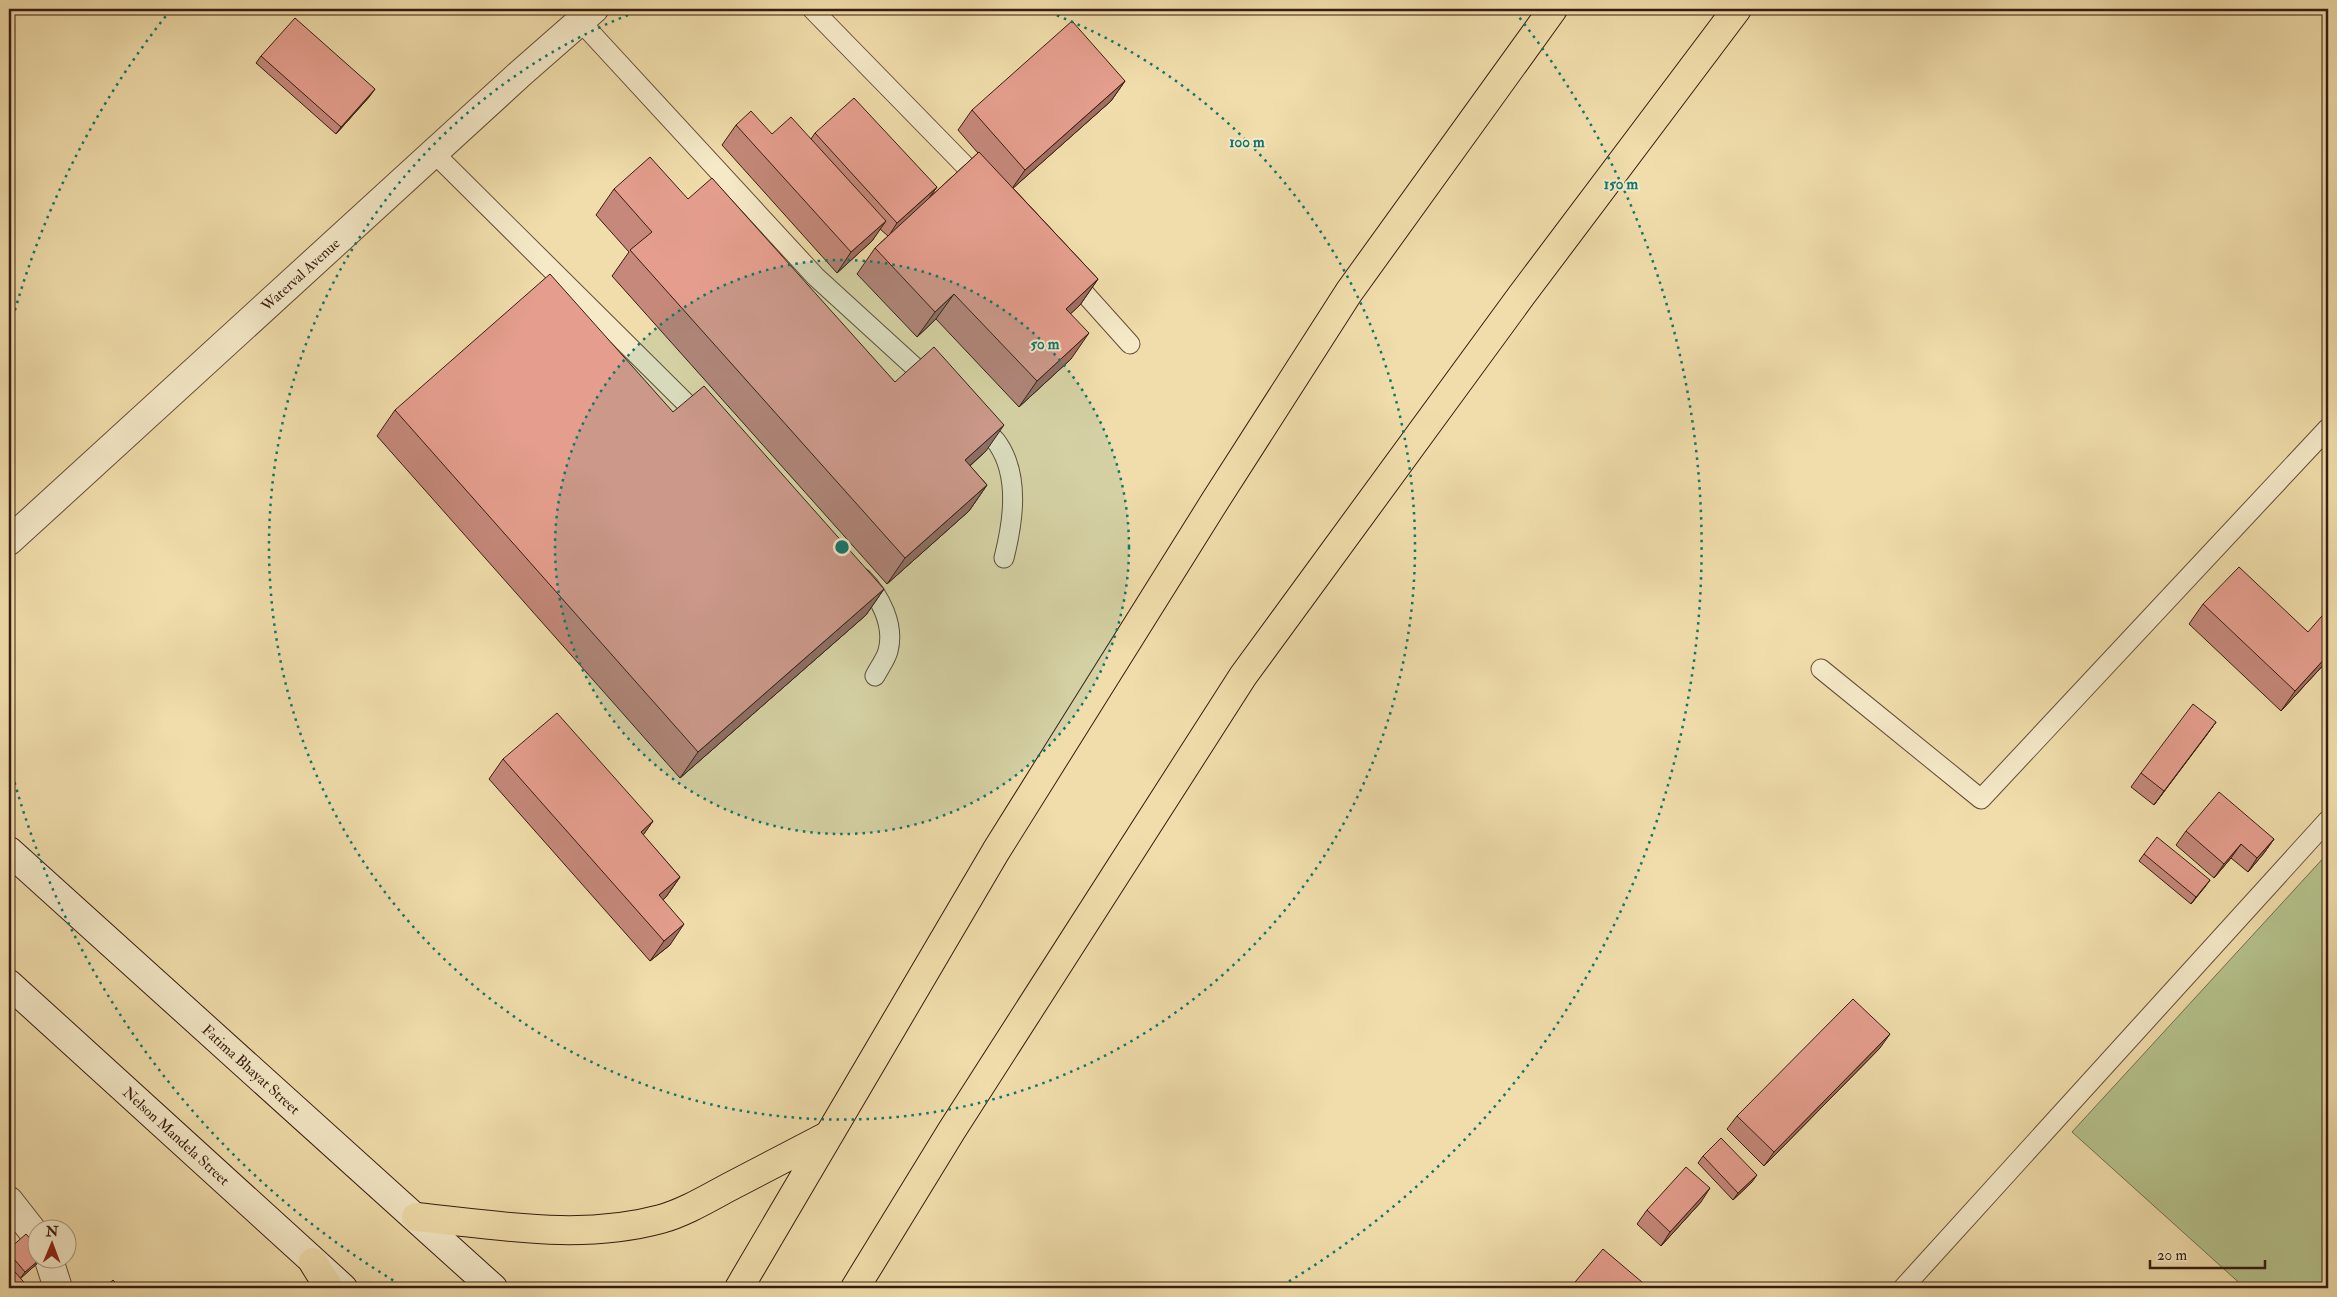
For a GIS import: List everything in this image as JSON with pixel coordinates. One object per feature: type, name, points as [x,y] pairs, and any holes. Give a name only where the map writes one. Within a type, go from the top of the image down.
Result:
[{"type":"main road","points":[[739,1288],[996,850],[1220,492],[1349,292],[1553,9]]},
{"type":"main road","points":[[855,1288],[952,1130],[1243,676],[1521,296],[1737,9]]},
{"type":"main road","name":"Waterval Avenue","points":[[9,541],[587,15]]},
{"type":"main road","name":"Fatima Bhayat Street","points":[[9,852],[493,1288]]},
{"type":"main road","name":"Nelson Mandela Street","points":[[9,984],[343,1288]]},
{"type":"main road","points":[[416,1217],[542,1231],[619,1228],[663,1218],[707,1199],[827,1136]]},
{"type":"main road","points":[[9,1201],[28,1225]]},
{"type":"main road","points":[[314,1262],[329,1288]]},
{"type":"main road","points":[[53,1270],[58,1288]]},
{"type":"lane","points":[[812,9],[996,197]]},
{"type":"lane","points":[[587,15],[816,277],[947,396]]},
{"type":"lane","points":[[434,153],[712,430]]},
{"type":"lane","points":[[1056,263],[1130,344]]},
{"type":"lane","points":[[962,410],[998,443],[1010,469],[1013,521],[1004,558]]},
{"type":"lane","points":[[1821,669],[1981,798],[2328,428]]},
{"type":"lane","points":[[852,569],[874,590],[885,611],[890,634],[888,651],[875,676]]},
{"type":"lane","points":[[1903,1288],[2328,820]]},
{"type":"green space","points":[[2328,853],[2328,1288],[2245,1288],[2072,1132]]},
{"type":"building","points":[[295,18],[375,89],[341,127],[261,56]]},
{"type":"building","points":[[1072,21],[1125,81],[1025,170],[972,110]]},
{"type":"building","points":[[854,98],[937,187],[897,223],[815,133]]},
{"type":"building","points":[[751,111],[772,134],[791,117],[886,221],[851,252],[736,125]]},
{"type":"building","points":[[979,152],[1098,279],[1066,309],[1089,333],[1037,381],[954,294],[935,312],[875,248]]},
{"type":"building","points":[[650,157],[688,199],[712,178],[895,382],[934,347],[1004,425],[965,460],[987,485],[905,558],[630,250],[652,232],[614,189]]},
{"type":"building","points":[[550,274],[673,412],[704,386],[884,589],[698,752],[395,410]]},
{"type":"building","points":[[2239,567],[2308,632],[2328,609],[2328,655],[2295,691],[2203,604]]},
{"type":"building","points":[[2193,704],[2216,722],[2164,791],[2141,773]]},
{"type":"building","points":[[557,713],[653,821],[641,832],[680,877],[659,895],[684,924],[664,941],[503,759]]},
{"type":"building","points":[[2219,792],[2274,839],[2257,858],[2241,844],[2224,864],[2186,831]]},
{"type":"building","points":[[2157,837],[2210,880],[2196,897],[2144,854]]},
{"type":"building","points":[[1853,999],[1890,1034],[1774,1152],[1737,1116]]},
{"type":"building","points":[[1721,1138],[1757,1175],[1738,1193],[1703,1156]]},
{"type":"building","points":[[1686,1167],[1710,1188],[1670,1232],[1647,1210]]},
{"type":"building","points":[[26,1234],[28,1236],[28,1269],[25,1272],[9,1253],[9,1249]]},
{"type":"building","points":[[1603,1249],[1649,1288],[1570,1288]]},
{"type":"building","points":[[9,1265],[29,1288],[9,1288]]},
{"type":"building","points":[[113,1280],[121,1288],[104,1288]]}]
